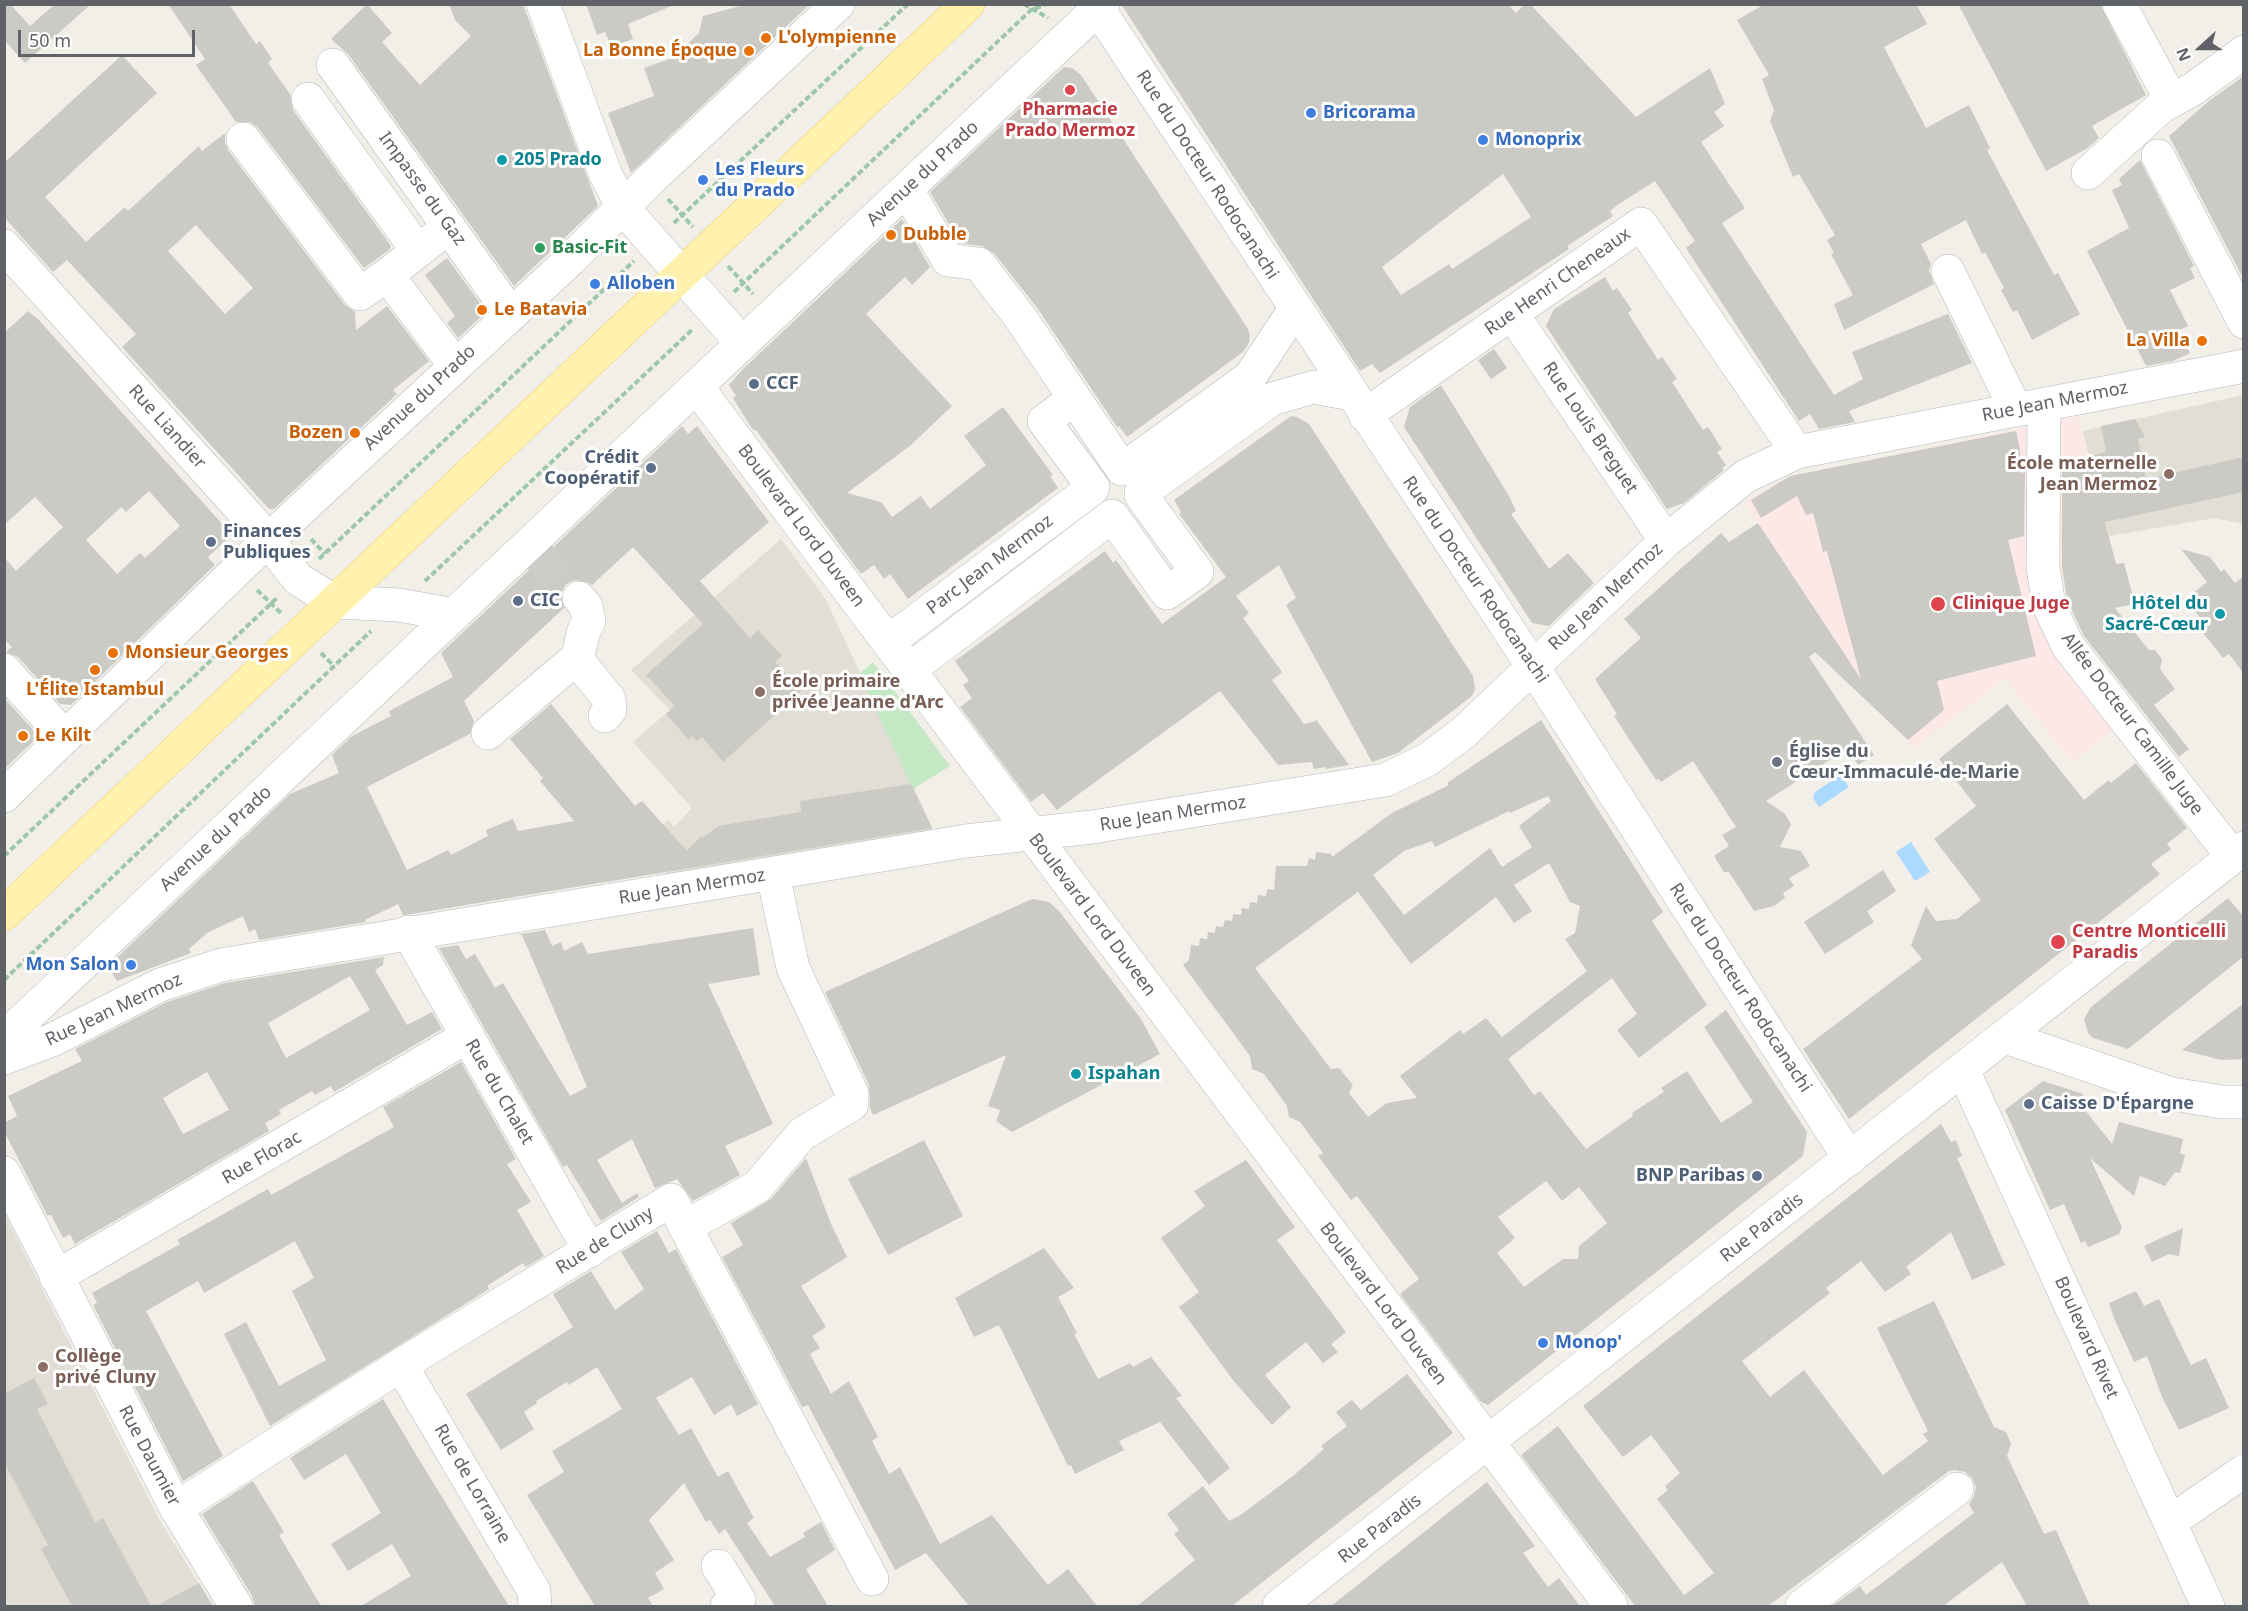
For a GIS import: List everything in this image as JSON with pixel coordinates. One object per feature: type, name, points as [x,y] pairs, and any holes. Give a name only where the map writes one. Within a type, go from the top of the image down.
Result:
[{"type":"main road","points":[[4,914],[968,4]]},
{"type":"street","points":[[543,4],[605,173],[624,208],[652,244],[715,309],[742,343]]},
{"type":"street","name":"Avenue du Prado","points":[[4,796],[268,540],[624,208],[651,179],[838,4]]},
{"type":"street","points":[[2119,4],[2172,101]]},
{"type":"street","name":"Avenue du Prado","points":[[4,1038],[454,615],[532,549],[742,343],[908,190],[1099,6]]},
{"type":"street","name":"Rue du Docteur Rodocanachi","points":[[1099,6],[1295,309],[1532,666],[1850,1159]]},
{"type":"street","points":[[2088,173],[2163,106],[2244,52]]},
{"type":"street","name":"Impasse du Gaz","points":[[333,65],[510,313]]},
{"type":"street","points":[[308,99],[418,251]]},
{"type":"street","points":[[243,139],[360,294],[449,227]]},
{"type":"street","points":[[2157,156],[2244,322]]},
{"type":"street","points":[[908,190],[948,260],[979,264],[1022,320],[1074,399],[1197,572],[1167,593],[1112,517],[1099,509],[1093,488],[1044,421],[1074,399]]},
{"type":"street","name":"Rue Henri Cheneaux","points":[[1358,405],[1513,315],[1641,224],[1797,452]]},
{"type":"street","name":"Rue Liandier","points":[[4,246],[268,540],[298,579],[335,602]]},
{"type":"street","points":[[1948,271],[2030,407]]},
{"type":"street","points":[[387,274],[455,365]]},
{"type":"street","name":"Parc Jean Mermoz","points":[[1132,481],[1250,377],[1295,309]]},
{"type":"street","name":"Rue Louis Breguet","points":[[1513,315],[1666,541]]},
{"type":"street","name":"Rue Jean Mermoz","points":[[4,1058],[52,1040],[160,985],[221,965],[408,932],[966,841],[1031,834],[1384,780],[1427,760],[1463,733],[1666,541],[1746,476],[1797,452],[2244,366]]},
{"type":"street","name":"Boulevard Lord Duveen","points":[[699,385],[708,402],[1611,1606]]},
{"type":"street","name":"Parc Jean Mermoz","points":[[1132,481],[1272,399],[1314,387],[1358,405]]},
{"type":"street","name":"Allée Docteur Camille Juge","points":[[2030,407],[2043,567],[2049,606],[2068,646],[2238,852]]},
{"type":"street","name":"Parc Jean Mermoz","points":[[888,642],[1093,488],[1101,474],[1107,470],[1132,481]]},
{"type":"street","name":"Parc Jean Mermoz","points":[[909,670],[1112,517],[1128,514],[1134,509],[1132,481]]},
{"type":"street","points":[[579,598],[586,606],[589,621],[583,633],[578,657],[582,666],[609,699],[610,710],[604,716]]},
{"type":"street","points":[[335,602],[399,605],[454,615]]},
{"type":"street","points":[[488,733],[578,657]]},
{"type":"street","points":[[4,670],[65,737]]},
{"type":"street","name":"Rue Paradis","points":[[1280,1606],[2238,852]]},
{"type":"street","points":[[685,1227],[757,1187],[802,1134],[852,1104],[852,1093],[793,969],[773,874]]},
{"type":"street","name":"Rue du Chalet","points":[[408,932],[590,1251]]},
{"type":"street","name":"Rue Florac","points":[[56,1277],[468,1036]]},
{"type":"street","points":[[2005,1037],[2172,1094],[2222,1102],[2244,1102]]},
{"type":"street","name":"Boulevard Rivet","points":[[1963,1070],[2208,1606]]},
{"type":"street","name":"Rue Daumier","points":[[4,1173],[176,1508],[236,1606]]},
{"type":"street","name":"Rue de Cluny","points":[[176,1508],[401,1365],[671,1200],[872,1579]]},
{"type":"street","name":"Rue de Lorraine","points":[[401,1365],[534,1591],[535,1606]]},
{"type":"street","points":[[2170,1522],[2244,1471]]},
{"type":"street","points":[[1802,1606],[1957,1489]]},
{"type":"street","points":[[718,1566],[739,1600],[727,1606]]},
{"type":"path","points":[[4,856],[908,4]]},
{"type":"path","points":[[4,980],[1031,10],[1047,4]]},
{"type":"shaded area","name":"École maternelle Jean Mermoz","points":[[2243,395],[2243,524],[2215,518],[2109,536],[2083,431]]},
{"type":"shaded area","name":"Clinique Juge","points":[[2078,415],[2116,563],[2057,580],[2075,639],[2119,726],[2072,763],[2005,679],[1914,748],[1867,688],[1744,502],[1788,477]]},
{"type":"shaded area","name":"École primaire privée Jeanne d'Arc","points":[[781,539],[825,598],[932,827],[932,833],[663,875],[686,855],[662,825],[668,820],[674,827],[692,808],[633,742],[670,710],[631,670]]},
{"type":"shaded area","name":"Collège privé Cluny","points":[[4,1213],[160,1521],[213,1606],[5,1606]]},
{"type":"green space","points":[[873,662],[950,766],[913,789],[859,674]]},
{"type":"water","points":[[1841,775],[1849,787],[1819,807],[1813,798],[1815,792]]},
{"type":"water","points":[[1911,842],[1930,872],[1915,881],[1896,852]]},
{"type":"building","points":[[4,4],[10,4],[30,26],[55,4],[91,4],[25,63],[4,40]]},
{"type":"building","points":[[168,4],[229,4],[256,44],[260,41],[272,59],[268,63],[290,94],[293,110],[391,246],[389,250],[364,268],[258,128],[250,122],[236,122],[196,65],[205,59]]},
{"type":"building","name":"205 Prado","points":[[367,4],[392,33],[382,42],[420,85],[471,36],[455,20],[449,4],[523,4],[598,206],[514,286],[348,54],[331,39]]},
{"type":"building","points":[[586,4],[674,5],[628,24],[633,39],[611,47],[605,32],[597,35]]},
{"type":"building","points":[[747,4],[810,4],[631,173],[608,113],[654,96],[644,68],[689,52],[686,45],[699,33],[703,16]]},
{"type":"building","points":[[1121,4],[1508,4],[1516,13],[1525,4],[1530,4],[1636,117],[1710,68],[1725,104],[1714,112],[1724,126],[1701,142],[1745,208],[1722,223],[1834,395],[1863,379],[1852,352],[1948,314],[1972,363],[1849,411],[1855,422],[1819,429],[1810,414],[1799,421],[1686,248],[1695,241],[1655,181],[1610,211],[1613,216],[1567,246],[1569,249],[1380,373],[1372,364],[1360,371]],"holes":[[[1503,174],[1531,217],[1452,269],[1449,264],[1401,295],[1382,267]]]},
{"type":"building","points":[[1765,4],[1916,4],[1927,24],[1884,47],[1926,128],[1969,105],[1990,148],[1987,150],[2054,275],[2058,273],[2080,314],[2032,340],[2017,310],[2013,312],[2001,290],[2004,288],[1985,252],[1982,254],[1966,220],[1921,244],[1931,264],[1929,270],[1934,284],[1844,330],[1834,304],[1853,295],[1831,254],[1834,253],[1827,240],[1835,235],[1799,174],[1793,177],[1770,121],[1774,110],[1762,79],[1769,75],[1737,20]]},
{"type":"building","points":[[1958,4],[2100,4],[2146,95],[2092,126],[2099,138],[2086,149],[2046,171]]},
{"type":"building","points":[[122,55],[157,93],[45,197],[86,242],[125,207],[128,211],[199,146],[202,151],[225,133],[228,150],[345,305],[355,312],[356,330],[387,306],[429,361],[393,390],[397,394],[274,509],[269,509],[122,347],[136,334],[67,260],[53,272],[4,217],[4,163]],"holes":[[[196,225],[253,288],[225,314],[168,251]]]},
{"type":"building","points":[[1064,67],[1072,68],[1081,75],[1248,329],[1250,336],[1249,343],[1243,352],[1127,437],[1119,426],[1117,427],[1038,309],[994,253],[982,246],[960,243],[930,192]]},
{"type":"building","points":[[2244,76],[2244,280],[2169,136],[2210,100]]},
{"type":"building","points":[[2140,160],[2194,266],[2190,268],[2195,278],[2170,290],[2188,326],[2178,331],[2190,353],[2173,361],[2146,366],[2087,251],[2129,228],[2112,190],[2122,185],[2119,179]]},
{"type":"building","points":[[902,219],[930,267],[912,285],[905,277],[866,314],[952,406],[911,445],[847,493],[881,502],[892,517],[921,496],[930,509],[986,465],[964,436],[1003,407],[1053,475],[1050,476],[1058,488],[908,599],[890,574],[884,579],[874,565],[861,574],[756,430],[752,429],[733,398],[736,396],[729,385]]},
{"type":"building","points":[[447,258],[485,310],[483,315],[458,338],[447,323],[455,316],[425,275]]},
{"type":"building","points":[[1605,277],[1613,291],[1617,288],[1632,310],[1628,313],[1658,360],[1662,357],[1677,379],[1672,382],[1703,430],[1708,427],[1722,449],[1717,452],[1726,465],[1722,468],[1724,470],[1684,503],[1667,509],[1546,326],[1554,309]]},
{"type":"building","points":[[28,311],[37,318],[232,535],[208,557],[215,565],[71,705],[60,704],[18,657],[6,652],[12,647],[4,639],[4,557],[16,571],[63,527],[35,497],[4,525],[4,333]],"holes":[[[149,491],[180,526],[145,558],[140,553],[117,574],[86,540],[121,507],[126,512]]]},
{"type":"building","points":[[1494,349],[1507,368],[1491,379],[1478,360]]},
{"type":"building","points":[[1441,385],[1509,496],[1516,511],[1511,514],[1549,569],[1568,553],[1594,583],[1549,626],[1532,623],[1404,427],[1410,407]]},
{"type":"building","points":[[1291,416],[1309,424],[1473,676],[1475,689],[1472,696],[1398,753],[1372,762],[1286,605],[1296,598],[1279,565],[1236,596],[1249,613],[1243,618],[1282,672],[1272,680],[1304,724],[1316,721],[1315,718],[1349,765],[1314,769],[1312,762],[1278,765],[1220,691],[1057,810],[1043,793],[1031,802],[960,707],[972,698],[963,685],[969,681],[955,661],[1105,551],[1113,563],[1116,560],[1162,624],[1226,577],[1179,514],[1181,512],[1174,500]]},
{"type":"building","points":[[2135,419],[2145,437],[2138,439],[2146,479],[2244,457],[2244,492],[2105,522],[2116,564],[2124,563],[2135,604],[2115,608],[2149,650],[2155,650],[2162,659],[2160,669],[2175,689],[2154,705],[2189,749],[2179,757],[2084,636],[2067,600],[2062,566],[2062,463],[2106,452],[2101,426]]},
{"type":"building","points":[[682,426],[688,434],[697,426],[769,522],[700,581],[750,638],[758,630],[782,656],[775,662],[801,691],[723,762],[702,737],[697,741],[692,736],[689,740],[666,714],[675,706],[646,675],[703,624],[633,547],[592,585],[584,580],[566,584],[561,593],[564,608],[464,701],[474,721],[470,734],[367,787],[407,870],[448,850],[451,855],[488,836],[486,830],[513,819],[518,831],[574,821],[540,781],[543,778],[510,739],[551,704],[635,806],[642,801],[687,851],[700,837],[704,837],[718,826],[801,812],[800,801],[911,784],[932,828],[412,914],[403,915],[398,904],[365,920],[366,922],[259,940],[255,929],[249,932],[243,916],[207,933],[189,949],[191,953],[117,981],[108,966],[290,794],[339,773],[332,755],[352,736],[391,716],[389,711],[453,677],[441,653]]},
{"type":"building","points":[[2016,431],[2020,450],[2020,473],[2025,472],[2024,536],[2008,540],[2036,656],[1937,681],[1944,710],[1908,740],[1815,652],[1809,657],[1874,755],[1858,765],[1848,748],[1766,801],[1785,814],[1791,824],[1780,847],[1801,851],[1810,866],[1789,878],[1794,886],[1783,893],[1785,898],[1774,906],[1754,911],[1729,872],[1724,872],[1715,858],[1715,855],[1729,846],[1722,835],[1736,827],[1693,761],[1661,782],[1659,779],[1656,780],[1614,716],[1617,714],[1595,679],[1641,638],[1624,619],[1721,533],[1729,542],[1758,523],[1861,679],[1827,551],[1823,552],[1813,513],[1806,515],[1797,496],[1761,518],[1751,500],[1790,476]]},
{"type":"building","name":"Hôtel du Sacré-Cœur","points":[[2181,549],[2210,557],[2221,572],[2224,569],[2235,583],[2244,576],[2244,674],[2229,654],[2223,658],[2203,633],[2208,628],[2186,599],[2207,582]]},
{"type":"building","points":[[4,698],[37,734],[37,738],[4,769]]},
{"type":"building","points":[[2007,704],[2084,800],[2109,780],[2111,783],[2136,763],[2187,828],[2167,844],[2171,849],[2151,864],[2160,874],[1849,1119],[1803,1049],[1922,959],[1911,945],[1926,906],[1936,921],[1957,919],[1981,900],[1934,839],[1976,806],[1939,759]]},
{"type":"building","points":[[1541,720],[1663,912],[1652,921],[1707,1005],[1639,1058],[1617,1030],[1637,1014],[1612,978],[1508,1059],[1534,1095],[1540,1091],[1586,1149],[1633,1116],[1632,1113],[1664,1092],[1661,1088],[1687,1071],[1721,1123],[1753,1102],[1704,1027],[1726,1010],[1807,1132],[1803,1156],[1488,1405],[1481,1402],[1400,1294],[1419,1279],[1357,1196],[1351,1200],[1318,1156],[1323,1153],[1300,1122],[1289,1117],[1287,1106],[1264,1074],[1252,1069],[1250,1056],[1183,965],[1189,960],[1191,945],[1199,946],[1200,938],[1207,939],[1208,932],[1215,933],[1216,926],[1223,927],[1225,920],[1232,921],[1233,914],[1241,915],[1242,908],[1249,909],[1250,902],[1257,903],[1258,895],[1266,896],[1267,889],[1274,890],[1276,866],[1307,866],[1309,858],[1315,860],[1316,852],[1331,854],[1332,857],[1392,813],[1449,785],[1447,783]],"holes":[[[1548,796],[1551,801],[1519,826],[1532,847],[1502,867],[1490,848],[1404,915],[1373,875],[1404,851],[1432,841],[1435,847],[1509,811],[1510,813]],[[1549,863],[1570,902],[1580,906],[1575,933],[1565,939],[1587,971],[1502,1037],[1486,1018],[1463,1034],[1460,1030],[1400,1076],[1417,1098],[1387,1103],[1368,1117],[1349,1093],[1353,1085],[1339,1068],[1331,1069],[1255,968],[1358,892],[1411,964],[1496,897],[1514,923],[1532,911],[1514,885]],[[1546,1181],[1562,1201],[1579,1187],[1607,1223],[1579,1246],[1578,1259],[1563,1259],[1524,1287],[1497,1253],[1515,1238],[1498,1217]]]},
{"type":"building","points":[[1883,870],[1896,891],[1867,911],[1874,922],[1825,954],[1804,922]]},
{"type":"building","points":[[2228,898],[2244,917],[2244,956],[2128,1049],[2093,1038],[2088,1033],[2084,1019],[2091,1007]]},
{"type":"building","points":[[1032,899],[1049,902],[1059,911],[1141,1019],[1160,1054],[1012,1132],[996,1121],[1000,1110],[988,1106],[1006,1055],[873,1115],[870,1108],[869,1085],[825,992]]},
{"type":"building","points":[[753,928],[760,975],[708,984],[773,1124],[725,1146],[740,1175],[693,1201],[677,1179],[655,1188],[632,1139],[597,1160],[622,1203],[637,1193],[639,1197],[601,1221],[567,1165],[563,1167],[439,948],[458,945],[466,959],[475,954],[495,988],[503,983],[570,1096],[587,1087],[522,935],[516,935],[545,930],[552,946],[561,942],[564,951],[582,942],[588,954]]},
{"type":"building","points":[[384,957],[383,965],[375,970],[407,1025],[432,1012],[442,1029],[334,1092],[331,1086],[315,1095],[312,1091],[279,1110],[281,1114],[265,1123],[269,1131],[75,1244],[70,1234],[63,1238],[51,1215],[47,1215],[4,1131],[4,1123],[17,1116],[8,1096],[82,1061],[75,1049],[167,1002],[225,983]],"holes":[[[350,976],[370,1010],[286,1058],[268,1023]],[[207,1072],[229,1110],[183,1134],[163,1098]]]},
{"type":"building","points":[[2244,1003],[2244,1059],[2221,1060],[2182,1050]]},
{"type":"building","points":[[461,1062],[516,1159],[507,1164],[531,1202],[517,1210],[544,1256],[526,1267],[523,1263],[487,1286],[489,1289],[270,1426],[224,1334],[246,1322],[279,1386],[326,1360],[292,1291],[314,1278],[295,1241],[204,1293],[198,1281],[146,1311],[223,1456],[183,1481],[93,1305],[97,1303],[92,1293],[180,1244],[177,1240],[268,1189],[271,1195],[394,1127],[383,1107]]},
{"type":"building","points":[[2043,1081],[2083,1094],[2081,1105],[2112,1144],[2119,1122],[2183,1139],[2180,1153],[2185,1155],[2180,1173],[2175,1172],[2165,1186],[2140,1176],[2134,1196],[2090,1158],[2122,1227],[2119,1234],[2088,1247],[2085,1241],[2081,1243],[2064,1204],[2050,1210],[2005,1110]]},
{"type":"building","points":[[1941,1124],[1951,1142],[1956,1140],[1962,1156],[1957,1158],[2005,1265],[1972,1280],[1951,1232],[1906,1267],[1911,1274],[1885,1292],[1861,1261],[1826,1288],[1830,1293],[1742,1361],[1770,1397],[1804,1370],[1883,1475],[1928,1441],[1923,1434],[1928,1431],[1877,1328],[1934,1301],[1994,1427],[2006,1432],[2011,1444],[2007,1456],[2044,1534],[2056,1530],[2090,1606],[2027,1606],[2002,1562],[1943,1606],[1832,1606],[1860,1586],[1866,1595],[1974,1513],[1969,1504],[1976,1487],[1972,1478],[1965,1472],[1955,1470],[1949,1471],[1768,1606],[1635,1606],[1521,1455],[1558,1426],[1684,1595],[1714,1573],[1657,1499],[1668,1490],[1665,1486],[1680,1473],[1651,1435],[1623,1457],[1583,1406]]},
{"type":"building","points":[[924,1140],[963,1216],[888,1255],[848,1179]]},
{"type":"building","points":[[806,1158],[831,1224],[847,1257],[801,1286],[826,1327],[812,1336],[820,1348],[810,1354],[831,1394],[849,1381],[878,1437],[872,1441],[889,1474],[900,1467],[940,1544],[992,1515],[1048,1585],[1068,1569],[1097,1606],[969,1606],[926,1553],[895,1570],[808,1405],[802,1407],[722,1257],[743,1245],[731,1223],[771,1199]]},
{"type":"building","points":[[1246,1160],[1295,1227],[1277,1240],[1346,1332],[1331,1344],[1338,1352],[1323,1363],[1306,1342],[1265,1375],[1291,1407],[1272,1425],[1233,1380],[1179,1307],[1199,1292],[1161,1238],[1205,1206],[1194,1191]]},
{"type":"building","points":[[2183,1228],[2179,1256],[2169,1254],[2152,1262],[2144,1246]]},
{"type":"building","points":[[657,1231],[669,1253],[676,1249],[758,1404],[737,1416],[731,1404],[714,1415],[692,1377],[656,1398],[679,1435],[691,1428],[718,1477],[728,1471],[754,1518],[747,1523],[770,1557],[805,1537],[803,1533],[821,1522],[835,1550],[806,1569],[828,1606],[775,1606],[725,1529],[719,1534],[710,1520],[706,1522],[684,1483],[649,1520],[674,1560],[655,1573],[664,1589],[648,1598],[653,1606],[595,1606],[527,1495],[564,1472],[552,1451],[622,1409],[597,1367],[569,1385],[567,1382],[536,1401],[537,1403],[524,1412],[534,1429],[501,1450],[466,1394],[573,1327],[553,1294],[591,1271],[615,1310],[644,1289],[621,1252]]},
{"type":"building","points":[[1044,1248],[1074,1288],[1058,1297],[1077,1333],[1074,1334],[1098,1379],[1130,1363],[1133,1367],[1151,1357],[1182,1396],[1176,1398],[1230,1468],[1209,1485],[1160,1422],[1119,1441],[1124,1450],[1075,1474],[1071,1465],[1068,1466],[999,1325],[974,1337],[955,1298]]},
{"type":"building","points":[[2136,1291],[2144,1306],[2159,1299],[2191,1365],[2206,1358],[2229,1408],[2179,1430],[2162,1397],[2147,1356],[2134,1362],[2109,1303]]},
{"type":"building","points":[[1407,1374],[1453,1433],[1232,1606],[1137,1606],[1195,1560],[1174,1534],[1179,1530],[1167,1514],[1203,1486],[1229,1521],[1239,1516],[1293,1476],[1324,1449],[1321,1446],[1347,1426],[1336,1412],[1352,1400],[1361,1410]]},
{"type":"building","points":[[34,1378],[48,1404],[37,1409],[95,1522],[103,1518],[151,1606],[72,1606],[41,1549],[48,1545],[4,1462],[4,1394]]},
{"type":"building","points":[[383,1399],[509,1606],[361,1606],[411,1576],[392,1544],[348,1571],[331,1544],[381,1513],[346,1454],[304,1480],[290,1458]]},
{"type":"building","points":[[253,1481],[284,1532],[279,1535],[321,1606],[255,1606],[252,1596],[202,1514]]},
{"type":"building","points":[[1487,1482],[1535,1546],[1523,1553],[1548,1587],[1559,1578],[1580,1606],[1331,1606]]},
{"type":"building","points":[[199,1583],[213,1606],[156,1606]]},
{"type":"tunnel","points":[[536,553],[579,598]]},
{"type":"place","name":"L'olympienne","points":[[766,38]]},
{"type":"place","name":"La Bonne Époque","points":[[749,51]]},
{"type":"place","name":"Pharmacie Prado Mermoz","points":[[1070,90]]},
{"type":"place","name":"Bricorama","points":[[1311,113]]},
{"type":"place","name":"Monoprix","points":[[1483,140]]},
{"type":"place","name":"205 Prado","points":[[502,160]]},
{"type":"place","name":"Les Fleurs du Prado","points":[[703,180]]},
{"type":"place","name":"Dubble","points":[[891,235]]},
{"type":"place","name":"Basic-Fit","points":[[540,248]]},
{"type":"place","name":"Alloben","points":[[595,284]]},
{"type":"place","name":"Le Batavia","points":[[482,310]]},
{"type":"place","name":"La Villa","points":[[2202,341]]},
{"type":"place","name":"CCF","points":[[754,384]]},
{"type":"place","name":"Bozen","points":[[355,433]]},
{"type":"place","name":"Crédit Coopératif","points":[[651,468]]},
{"type":"place","name":"École maternelle Jean Mermoz","points":[[2169,474]]},
{"type":"place","name":"Finances Publiques","points":[[211,542]]},
{"type":"place","name":"CIC","points":[[518,601]]},
{"type":"place","name":"Clinique Juge","points":[[1938,604]]},
{"type":"place","name":"Hôtel du Sacré-Cœur","points":[[2220,614]]},
{"type":"place","name":"Monsieur Georges","points":[[113,653]]},
{"type":"place","name":"L'Élite Istambul","points":[[95,670]]},
{"type":"place","name":"École primaire privée Jeanne d'Arc","points":[[760,692]]},
{"type":"place","name":"Le Kilt","points":[[23,736]]},
{"type":"place","name":"Église du Cœur-Immaculé-de-Marie","points":[[1777,762]]},
{"type":"place","name":"Centre Monticelli Paradis","points":[[2058,942]]},
{"type":"place","name":"Mon Salon","points":[[131,965]]},
{"type":"place","name":"Ispahan","points":[[1076,1074]]},
{"type":"place","name":"Caisse D'Épargne","points":[[2029,1104]]},
{"type":"place","name":"BNP Paribas","points":[[1757,1176]]},
{"type":"place","name":"Monop'","points":[[1543,1343]]},
{"type":"place","name":"Collège privé Cluny","points":[[43,1367]]}]
